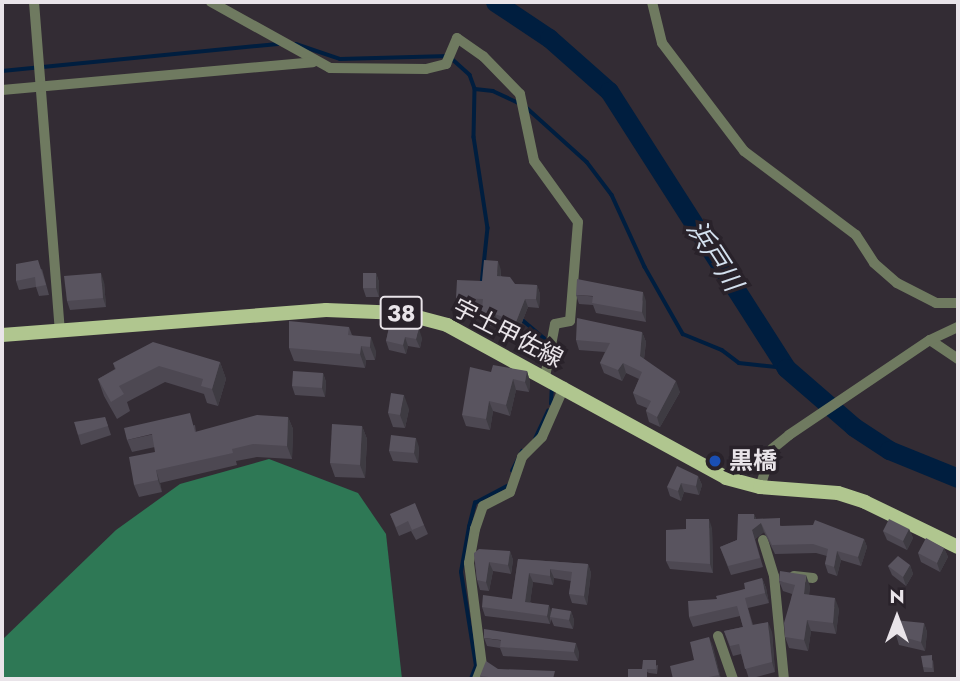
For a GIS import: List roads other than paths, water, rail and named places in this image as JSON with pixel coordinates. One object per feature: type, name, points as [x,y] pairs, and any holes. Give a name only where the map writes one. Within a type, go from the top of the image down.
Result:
[{"type":"main road","name":"宇土甲佐線","points":[[2,335],[326,310],[402,313],[447,325],[564,387],[700,465],[760,487],[856,499],[958,547]]},
{"type":"street","points":[[33,2],[60,331]]},
{"type":"street","points":[[211,2],[315,61],[352,71],[426,69],[446,64],[457,38],[483,56],[520,94],[534,161],[578,222],[570,321],[555,324],[545,377]]},
{"type":"street","points":[[652,2],[662,43],[744,151],[856,235],[874,263],[897,283],[928,301],[958,303]]},
{"type":"street","points":[[2,90],[315,61]]},
{"type":"street","points":[[760,487],[772,449],[789,435],[926,343],[958,327]]},
{"type":"street","points":[[926,343],[958,359]]},
{"type":"street","points":[[477,679],[482,666],[469,563],[475,529],[483,506],[510,492],[522,457],[542,437],[564,387]]},
{"type":"street","points":[[763,540],[774,573],[784,679]]},
{"type":"street","points":[[774,573],[813,578]]},
{"type":"street","points":[[719,636],[733,679]]},
{"type":"waterway","name":"浜戸川","points":[[495,2],[549,38],[609,91],[786,368],[854,427],[889,450],[958,478]]},
{"type":"waterway","points":[[2,71],[278,44]]},
{"type":"waterway","points":[[296,44],[340,59],[449,56],[470,75],[475,89],[474,137],[488,228],[482,285]]},
{"type":"waterway","points":[[475,89],[493,91],[519,103]]},
{"type":"waterway","points":[[526,107],[587,162],[612,195],[645,267],[683,334],[722,350],[739,363],[786,368]]},
{"type":"waterway","points":[[519,317],[544,338],[544,356]]},
{"type":"waterway","points":[[551,404],[552,387]]},
{"type":"waterway","points":[[535,439],[548,411]]},
{"type":"waterway","points":[[512,471],[522,451]]},
{"type":"waterway","points":[[471,679],[476,666],[461,572],[469,527],[475,503],[509,485]]},
{"type":"place","name":"黒橋","points":[[715,461]]}]
